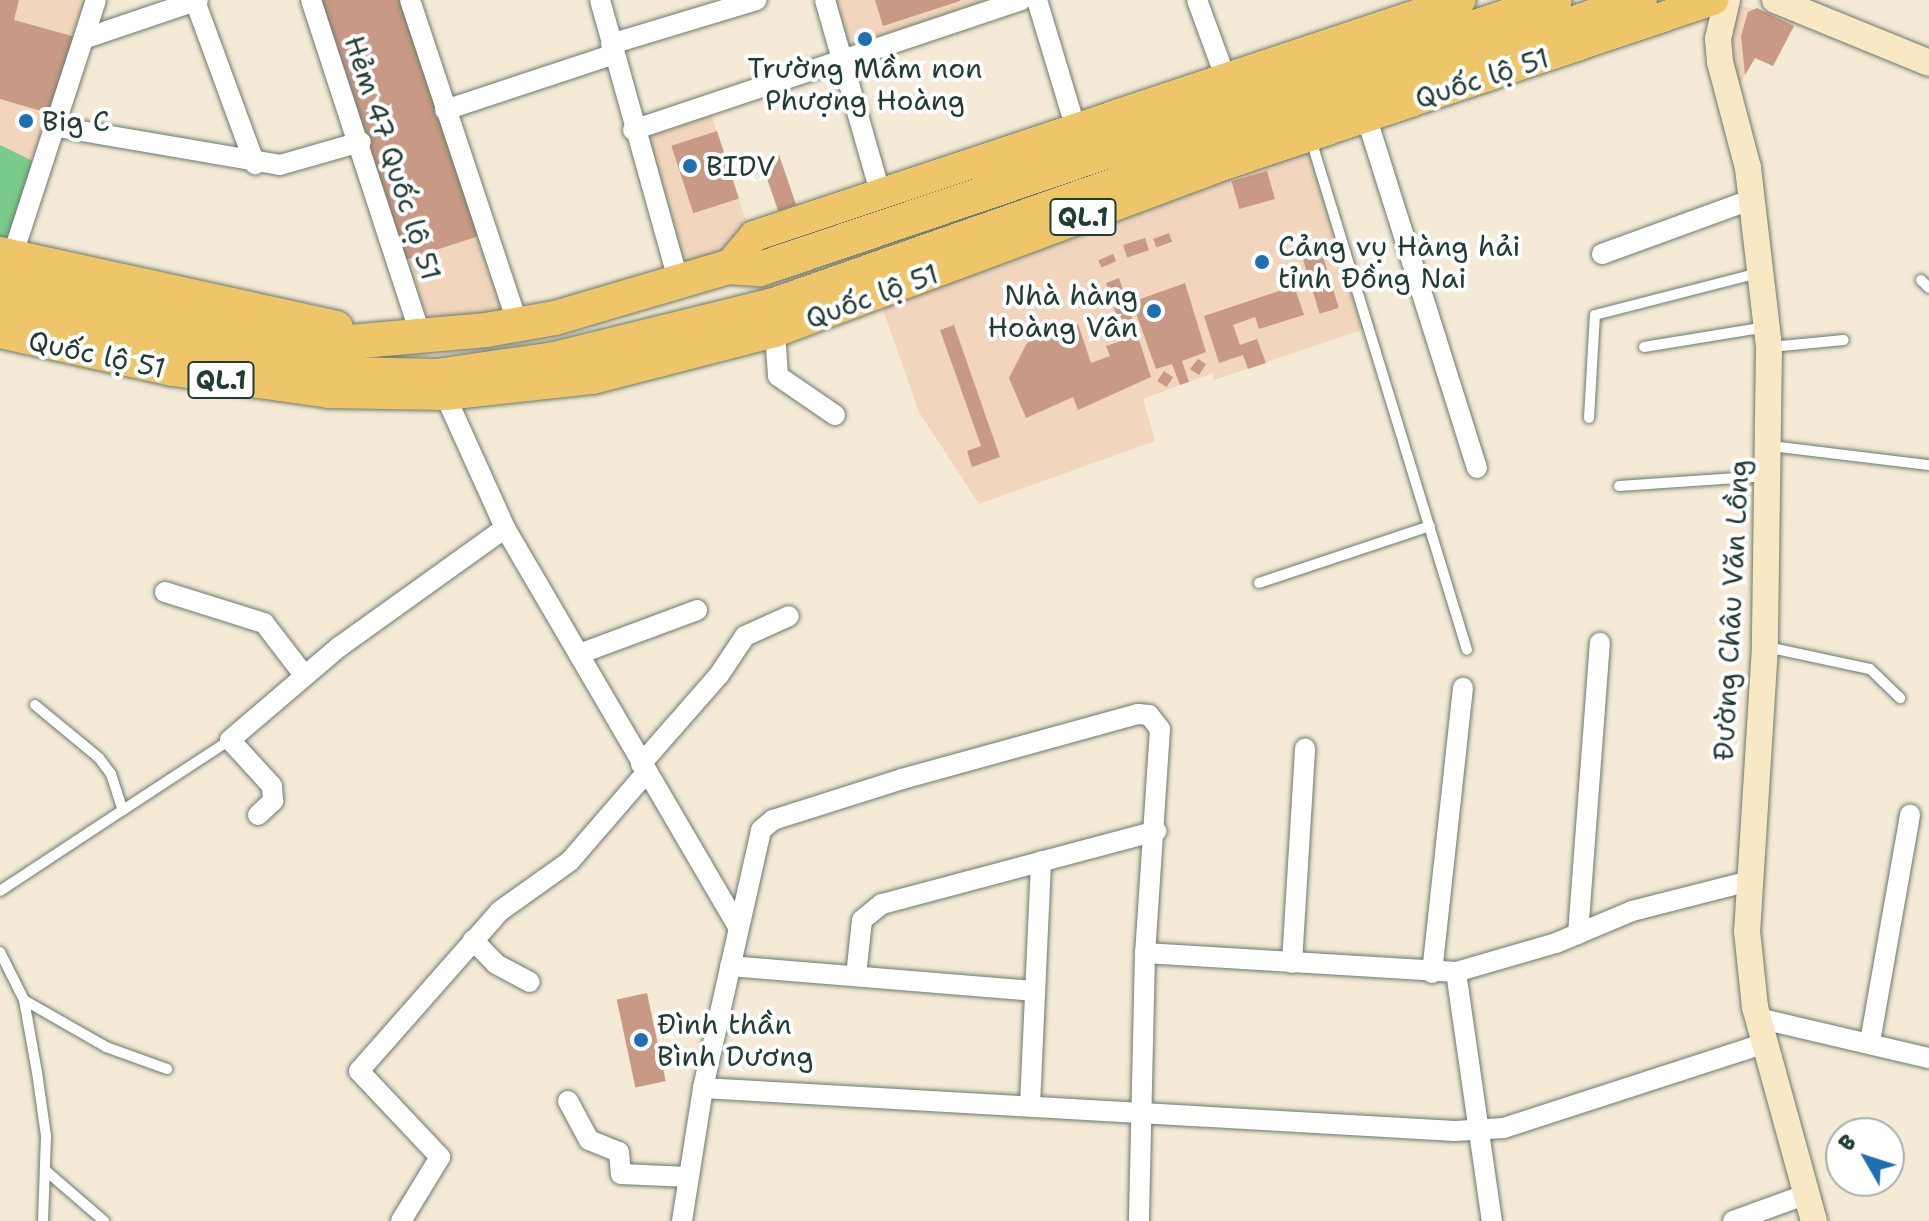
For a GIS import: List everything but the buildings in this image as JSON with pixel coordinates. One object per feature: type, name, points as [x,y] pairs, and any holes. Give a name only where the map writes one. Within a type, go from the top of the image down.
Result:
[{"type":"highway","name":"Quốc lộ 51","points":[[4,264],[213,328],[354,344],[518,325],[728,267],[760,269],[1231,93],[1555,0]]},
{"type":"highway","name":"Quốc lộ 51","points":[[0,309],[210,358],[305,373],[444,385],[621,346],[777,304],[1306,126],[1640,0]]},
{"type":"main road","name":"Quốc lộ 51","points":[[728,267],[754,236],[1076,129],[1231,93],[1461,0]]},
{"type":"main road","name":"Quốc lộ 51","points":[[0,333],[257,386],[444,385],[593,379],[775,332],[1306,126],[1366,116],[1713,0]]},
{"type":"street","points":[[4,264],[58,127],[96,0]]},
{"type":"street","points":[[86,38],[196,0],[255,164]]},
{"type":"street","name":"Hẻm 47 Quốc lộ 51","points":[[311,0],[361,142],[420,334]]},
{"type":"street","points":[[410,0],[518,325]]},
{"type":"street","points":[[600,0],[633,130],[679,282]]},
{"type":"street","points":[[445,110],[757,0]]},
{"type":"street","points":[[825,0],[881,195]]},
{"type":"street","points":[[633,130],[1022,0]]},
{"type":"street","points":[[1037,0],[1076,129]]},
{"type":"street","points":[[1197,0],[1231,93]]},
{"type":"street","name":"Đường Châu Văn Lồng","points":[[1727,0],[1718,39],[1720,62],[1753,199],[1769,337],[1771,446],[1765,647],[1747,931],[1762,1031],[1814,1221]]},
{"type":"street","points":[[1775,0],[1929,63]]},
{"type":"street","points":[[1366,116],[1477,468]]},
{"type":"street","points":[[58,127],[255,164],[302,161],[361,142]]},
{"type":"street","points":[[1602,254],[1753,199]]},
{"type":"street","points":[[775,332],[778,376],[835,415]]},
{"type":"street","points":[[444,385],[505,528],[644,768],[722,891],[738,926]]},
{"type":"street","points":[[258,815],[273,801],[272,786],[230,740],[304,675],[505,528]]},
{"type":"street","points":[[165,592],[264,623],[304,675]]},
{"type":"street","points":[[579,654],[697,610]]},
{"type":"street","points":[[401,1221],[440,1156],[359,1071],[473,940],[515,898],[581,851],[719,675],[745,636],[789,616]]},
{"type":"street","points":[[1578,934],[1600,643]]},
{"type":"street","points":[[1432,973],[1463,688]]},
{"type":"street","points":[[682,1221],[703,1088],[754,845],[773,820],[1138,714],[1149,715],[1160,729],[1156,831],[1145,953],[1145,1112],[1139,1221]]},
{"type":"street","points":[[1292,963],[1305,748]]},
{"type":"street","points":[[1870,1042],[1910,814]]},
{"type":"street","points":[[856,976],[862,920],[870,910],[1156,831]]},
{"type":"street","points":[[1030,1105],[1041,861]]},
{"type":"street","points":[[1145,953],[1432,973],[1456,972],[1578,934],[1632,911],[1750,881]]},
{"type":"street","points":[[473,940],[496,964],[530,982]]},
{"type":"street","points":[[730,966],[1035,991]]},
{"type":"street","points":[[1456,972],[1492,1221]]},
{"type":"street","points":[[703,1088],[1030,1105],[1410,1131],[1504,1128],[1762,1031],[1870,1042],[1929,1058]]},
{"type":"street","points":[[568,1101],[589,1140],[619,1152],[621,1174],[689,1177]]},
{"type":"street","points":[[1733,1221],[1807,1194]]},
{"type":"lane","points":[[1306,126],[1467,650]]},
{"type":"lane","points":[[1589,418],[1595,315],[1763,272]]},
{"type":"lane","points":[[1644,347],[1769,337],[1844,340]]},
{"type":"lane","points":[[1771,446],[1929,465]]},
{"type":"lane","points":[[1619,486],[1769,476]]},
{"type":"lane","points":[[1259,583],[1430,526]]},
{"type":"lane","points":[[1765,647],[1870,669],[1900,698]]},
{"type":"lane","points":[[35,705],[99,758],[111,774],[123,810]]},
{"type":"lane","points":[[0,891],[230,740]]},
{"type":"lane","points":[[0,952],[24,1000],[46,1136],[43,1221]]},
{"type":"lane","points":[[24,1000],[106,1047],[167,1069]]},
{"type":"lane","points":[[45,1170],[104,1221]]},
{"type":"shaded area","name":"Big C","points":[[0,0],[90,0],[51,127],[0,244]]},
{"type":"shaded area","name":"Trường Mầm non Phượng Hoàng","points":[[831,0],[1001,0],[847,52]]},
{"type":"shaded area","points":[[1736,5],[1797,19],[1773,66],[1755,58],[1738,88],[1728,39]]},
{"type":"shaded area","name":"BIDV","points":[[711,114],[748,227],[722,259],[682,271],[641,135]]},
{"type":"shaded area","points":[[1309,147],[1367,328],[1214,380],[1212,373],[1143,399],[1155,441],[979,504],[919,412],[881,304]]},
{"type":"shaded area","points":[[475,226],[508,317],[433,325],[414,290],[402,249]]},
{"type":"green space","points":[[0,145],[39,164],[9,246],[0,244]]},
{"type":"place","name":"Trường Mầm non Phượng Hoàng","points":[[865,39]]},
{"type":"place","name":"Big C","points":[[26,121]]},
{"type":"place","name":"BIDV","points":[[690,166]]},
{"type":"place","name":"Cảng vụ Hàng hải tỉnh Đồng Nai","points":[[1262,262]]},
{"type":"place","name":"Nhà hàng Hoàng Vân","points":[[1154,311]]},
{"type":"place","name":"Đình thần Bình Dương","points":[[641,1040]]}]
